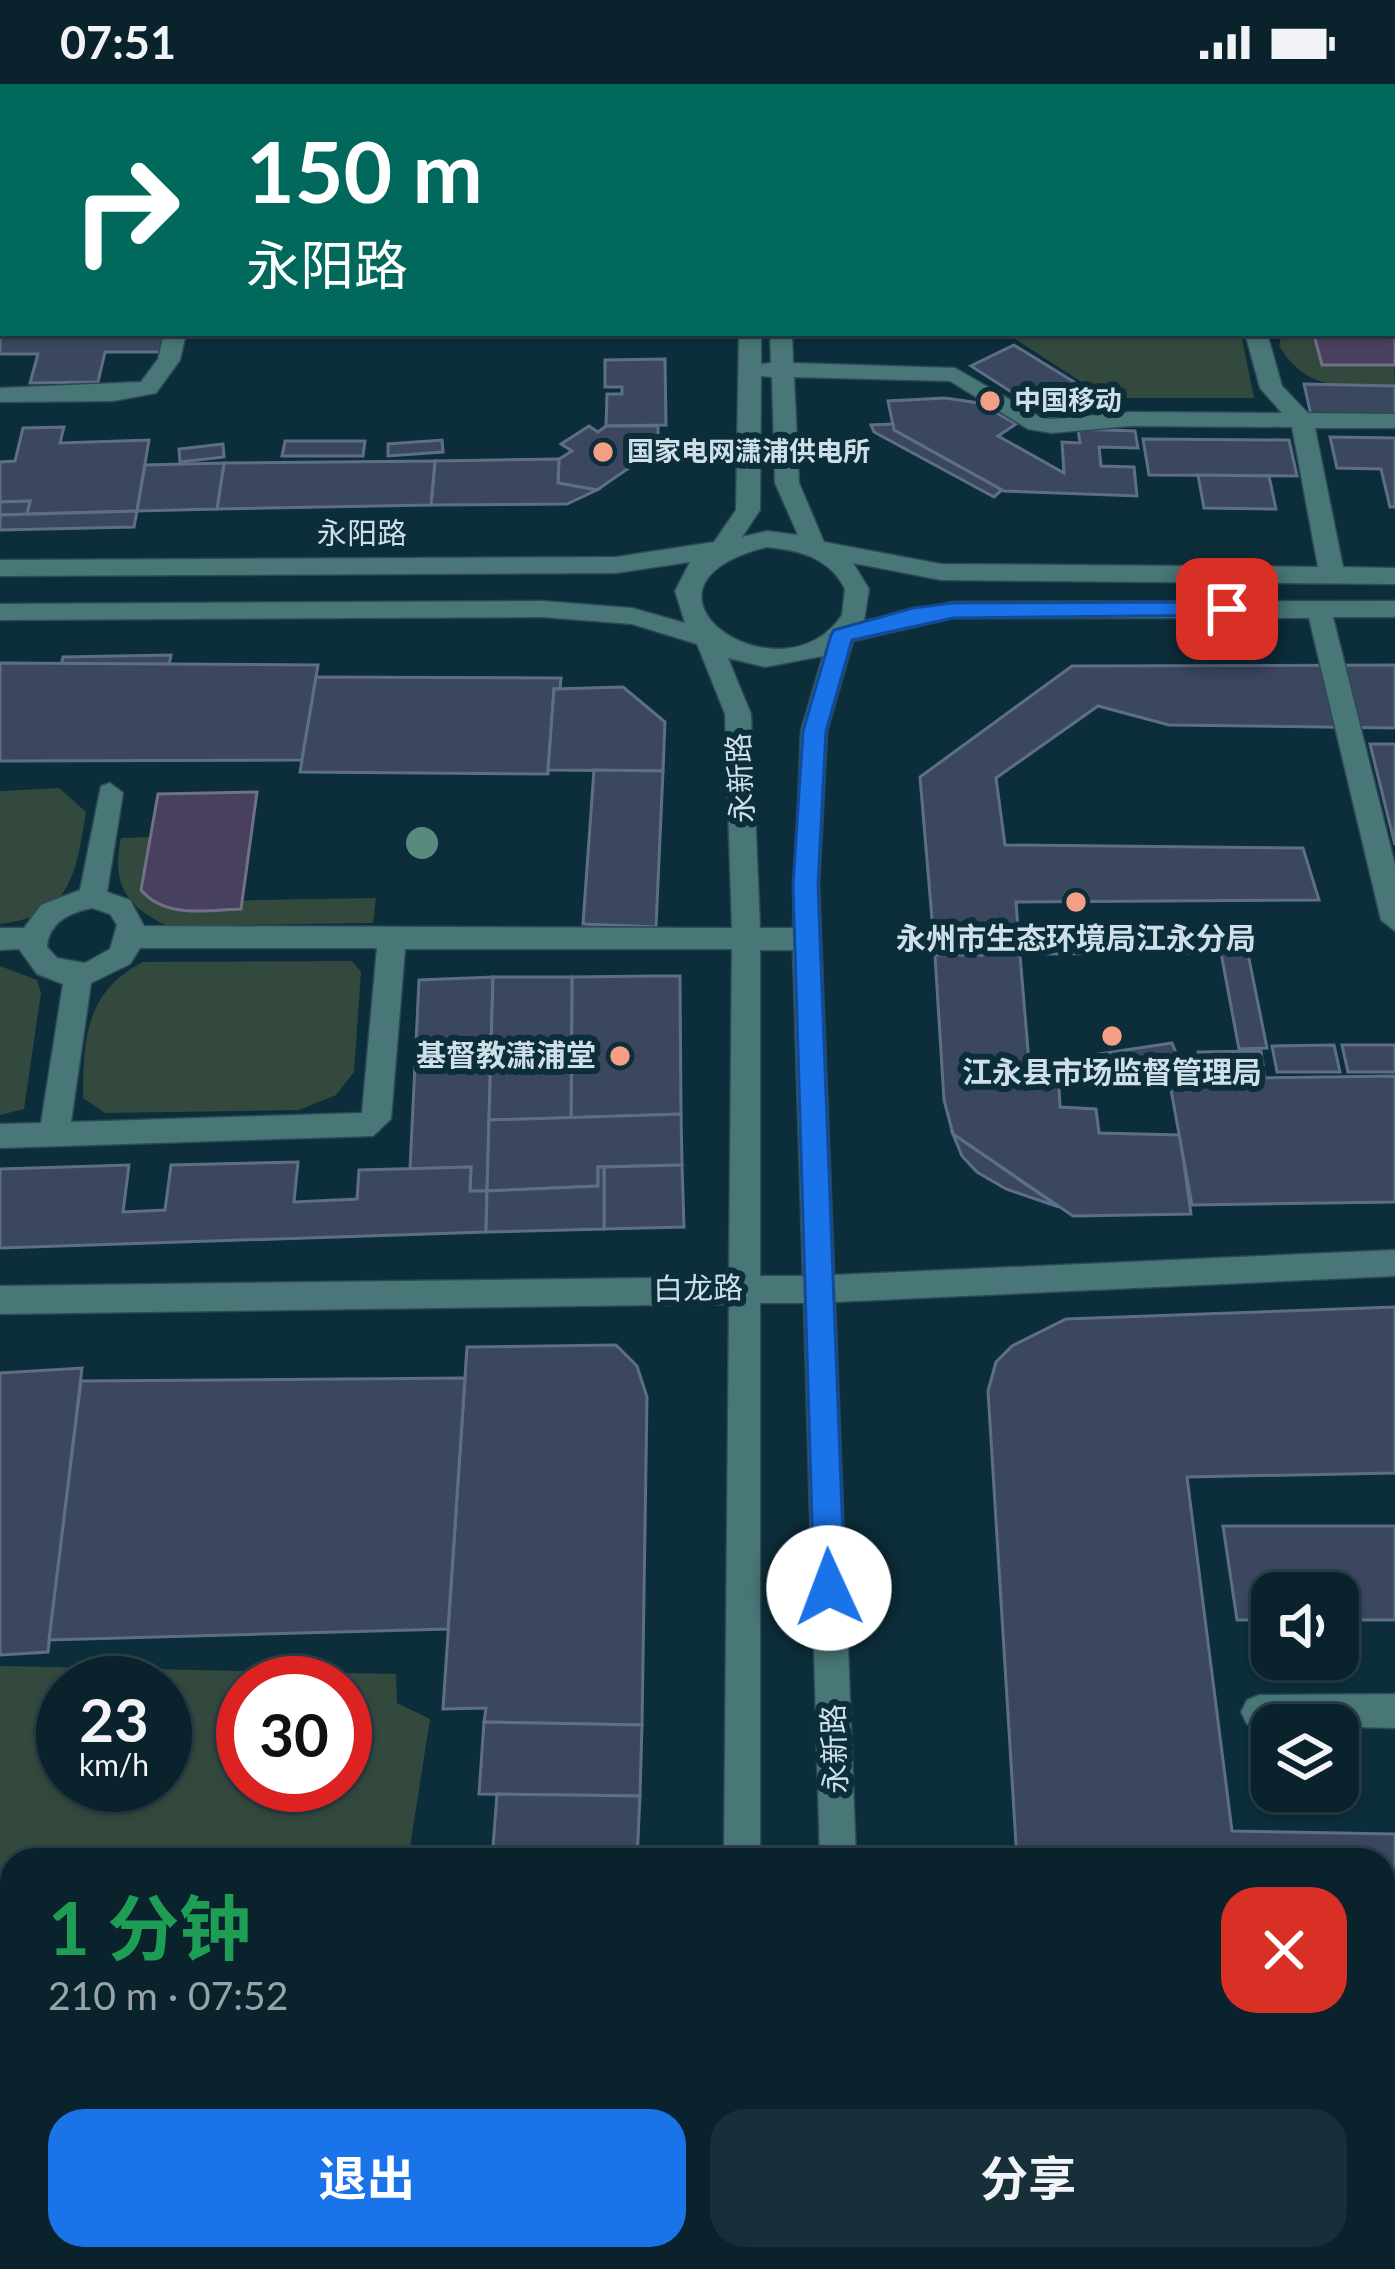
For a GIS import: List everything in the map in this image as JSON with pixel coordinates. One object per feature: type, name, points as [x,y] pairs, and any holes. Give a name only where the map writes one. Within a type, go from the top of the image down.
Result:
[{"type":"street","points":[[0,395],[113,394],[148,388],[169,360],[174,336]]},
{"type":"street","points":[[722,549],[748,510],[750,336]]},
{"type":"street","points":[[0,612],[542,609],[632,616],[707,638],[727,649],[776,658],[824,647],[854,621],[860,604],[849,571],[815,548],[787,483],[781,336]]},
{"type":"street","points":[[1257,336],[1271,388],[1302,420],[1332,575]]},
{"type":"street","points":[[750,370],[904,370],[955,375],[1036,424],[1052,426],[1104,419],[1395,421]]},
{"type":"street","points":[[707,638],[693,624],[685,590],[704,560],[722,549],[767,539],[941,572],[1395,576]]},
{"type":"street","name":"永阳路","points":[[0,568],[616,566],[722,549]]},
{"type":"street","points":[[1319,609],[1395,920]]},
{"type":"street","points":[[842,635],[953,610],[1395,609]]},
{"type":"street","name":"永新路","points":[[838,1848],[805,885],[814,731],[842,635]]},
{"type":"street","name":"永新路","points":[[707,638],[738,714],[746,939],[742,1848]]},
{"type":"street","points":[[92,898],[110,793]]},
{"type":"street","points":[[92,898],[120,908],[129,917],[132,938],[111,964],[78,975],[48,969],[33,950],[32,938],[47,914],[92,898]]},
{"type":"street","points":[[0,939],[32,938]]},
{"type":"street","points":[[132,938],[807,939]]},
{"type":"street","points":[[0,1136],[362,1126],[376,1119],[392,938]]},
{"type":"street","points":[[54,1135],[78,975]]},
{"type":"street","name":"白龙路","points":[[0,1300],[819,1289],[1395,1263]]},
{"type":"street","points":[[1359,1711],[1395,1711]]},
{"type":"green space","points":[[1011,336],[1242,336],[1254,398],[1106,398]]},
{"type":"green space","points":[[1281,336],[1393,336],[1395,386],[1330,384],[1303,372],[1279,346]]},
{"type":"green space","points":[[59,788],[86,812],[74,871],[57,901],[24,919],[0,924],[0,791]]},
{"type":"green space","points":[[150,837],[141,890],[241,908],[242,901],[255,900],[376,898],[373,923],[168,926],[132,902],[120,881],[121,838]]},
{"type":"green space","points":[[352,961],[361,972],[354,1072],[336,1095],[299,1110],[105,1113],[83,1098],[87,1036],[99,1002],[124,974],[143,962]]},
{"type":"green space","points":[[0,966],[37,980],[41,993],[24,1109],[0,1115]]},
{"type":"green space","points":[[0,1666],[36,1667],[36,1812],[192,1812],[192,1670],[216,1670],[216,1812],[372,1812],[372,1674],[396,1674],[397,1703],[430,1719],[410,1848],[0,1848]]},
{"type":"shaded area","points":[[1314,336],[1395,336],[1395,365],[1322,365]]},
{"type":"shaded area","points":[[257,792],[241,909],[174,909],[141,890],[158,794]]},
{"type":"building","points":[[0,336],[165,336],[162,352],[105,352],[98,382],[30,383],[38,354],[0,354]]},
{"type":"building","points":[[1014,345],[1105,401],[1061,424],[971,366]]},
{"type":"building","points":[[665,359],[666,425],[606,426],[607,394],[622,394],[622,387],[605,387],[605,360]]},
{"type":"building","points":[[1304,384],[1395,386],[1395,416],[1311,415]]},
{"type":"building","points":[[945,398],[979,403],[1016,424],[998,436],[1064,473],[1062,442],[1080,443],[1078,429],[1135,431],[1138,448],[1099,447],[1101,466],[1134,467],[1137,496],[1004,491],[894,430],[888,401]]},
{"type":"building","points":[[893,424],[894,430],[1002,490],[994,497],[874,432],[871,425]]},
{"type":"building","points":[[589,426],[598,432],[606,426],[658,426],[658,448],[597,490],[558,483],[559,459],[572,451],[561,444]]},
{"type":"building","points":[[64,427],[60,443],[149,440],[137,511],[27,514],[30,501],[0,502],[0,462],[15,461],[23,428]]},
{"type":"building","points":[[1330,437],[1395,438],[1395,507],[1390,507],[1381,469],[1337,468]]},
{"type":"building","points":[[1143,439],[1289,440],[1297,476],[1149,475]]},
{"type":"building","points":[[442,440],[443,452],[388,456],[388,444]]},
{"type":"building","points":[[285,441],[365,441],[363,456],[282,456]]},
{"type":"building","points":[[223,444],[224,457],[180,462],[179,449]]},
{"type":"building","points":[[559,459],[558,483],[597,490],[567,504],[431,505],[435,461]]},
{"type":"building","points":[[435,461],[431,505],[217,509],[224,463]]},
{"type":"building","points":[[224,463],[217,509],[137,511],[145,465]]},
{"type":"building","points":[[1198,475],[1269,476],[1276,509],[1204,508]]},
{"type":"building","points":[[30,501],[27,514],[0,515],[0,502]]},
{"type":"building","points":[[137,511],[134,527],[0,530],[0,515]]},
{"type":"building","points":[[171,655],[160,717],[98,718],[99,711],[51,711],[63,657]]},
{"type":"building","points":[[0,663],[318,665],[302,760],[0,761]]},
{"type":"building","points":[[1395,665],[1395,728],[1169,725],[1098,706],[996,778],[1005,845],[1303,848],[1319,900],[1016,902],[1020,955],[935,955],[920,777],[1072,666]]},
{"type":"building","points":[[316,677],[561,678],[560,689],[554,689],[548,774],[300,772]]},
{"type":"building","points":[[623,687],[665,722],[663,771],[548,770],[554,689]]},
{"type":"building","points":[[1370,744],[1395,744],[1395,845]]},
{"type":"building","points":[[594,770],[663,771],[656,927],[583,924]]},
{"type":"building","points":[[1244,934],[1267,1048],[1239,1049],[1221,953],[1037,954],[1034,935]]},
{"type":"building","points":[[935,955],[1020,955],[1031,1086],[1059,1086],[1060,1107],[1096,1109],[1099,1133],[1180,1135],[1191,1214],[1073,1216],[953,1134],[944,1100]]},
{"type":"building","points":[[680,976],[681,1114],[571,1118],[572,977]]},
{"type":"building","points":[[493,977],[487,1191],[470,1191],[471,1167],[410,1169],[419,980]]},
{"type":"building","points":[[493,977],[572,977],[571,1118],[489,1120]]},
{"type":"building","points":[[1172,1043],[1185,1075],[1098,1089],[1086,1056]]},
{"type":"building","points":[[1334,1045],[1340,1072],[1277,1072],[1272,1046]]},
{"type":"building","points":[[1342,1045],[1395,1045],[1395,1072],[1348,1072]]},
{"type":"building","points":[[1261,1051],[1265,1078],[1203,1079],[1198,1052]]},
{"type":"building","points":[[1395,1076],[1395,1202],[1192,1205],[1169,1079]]},
{"type":"building","points":[[681,1114],[682,1165],[598,1167],[598,1186],[487,1191],[489,1120]]},
{"type":"building","points":[[953,1134],[1059,1207],[1006,1189],[977,1172],[962,1156]]},
{"type":"building","points":[[298,1162],[294,1202],[357,1199],[359,1170],[471,1167],[470,1191],[487,1191],[486,1232],[0,1248],[0,1169],[129,1165],[123,1212],[165,1210],[171,1165]]},
{"type":"building","points":[[682,1165],[684,1227],[604,1229],[604,1167]]},
{"type":"building","points":[[598,1167],[604,1167],[604,1229],[486,1232],[487,1191],[598,1186]]},
{"type":"building","points":[[1395,1307],[1395,1473],[1187,1477],[1232,1831],[1395,1834],[1395,1848],[1016,1848],[988,1391],[996,1362],[1012,1346],[1066,1319]]},
{"type":"building","points":[[616,1345],[637,1366],[647,1397],[642,1725],[484,1722],[486,1708],[443,1709],[467,1347]]},
{"type":"building","points":[[82,1368],[48,1652],[0,1655],[0,1373]]},
{"type":"building","points":[[465,1378],[448,1629],[49,1640],[81,1381]]},
{"type":"building","points":[[1223,1526],[1395,1526],[1395,1620],[1359,1620],[1359,1572],[1251,1572],[1251,1620],[1237,1620]]},
{"type":"building","points":[[484,1722],[642,1725],[640,1796],[479,1794]]},
{"type":"building","points":[[497,1794],[640,1796],[638,1848],[493,1848]]},
{"type":"place","name":"中国移动","points":[[990,401]]},
{"type":"place","name":"国家电网潇浦供电所","points":[[603,452]]},
{"type":"place","name":"永州市生态环境局江永分局","points":[[1076,902]]},
{"type":"place","name":"江永县市场监督管理局","points":[[1112,1036]]},
{"type":"place","name":"基督教潇浦堂","points":[[620,1056]]},
{"type":"route","points":[[829,1588],[805,885],[814,731],[842,635],[953,610],[1227,609]]}]
